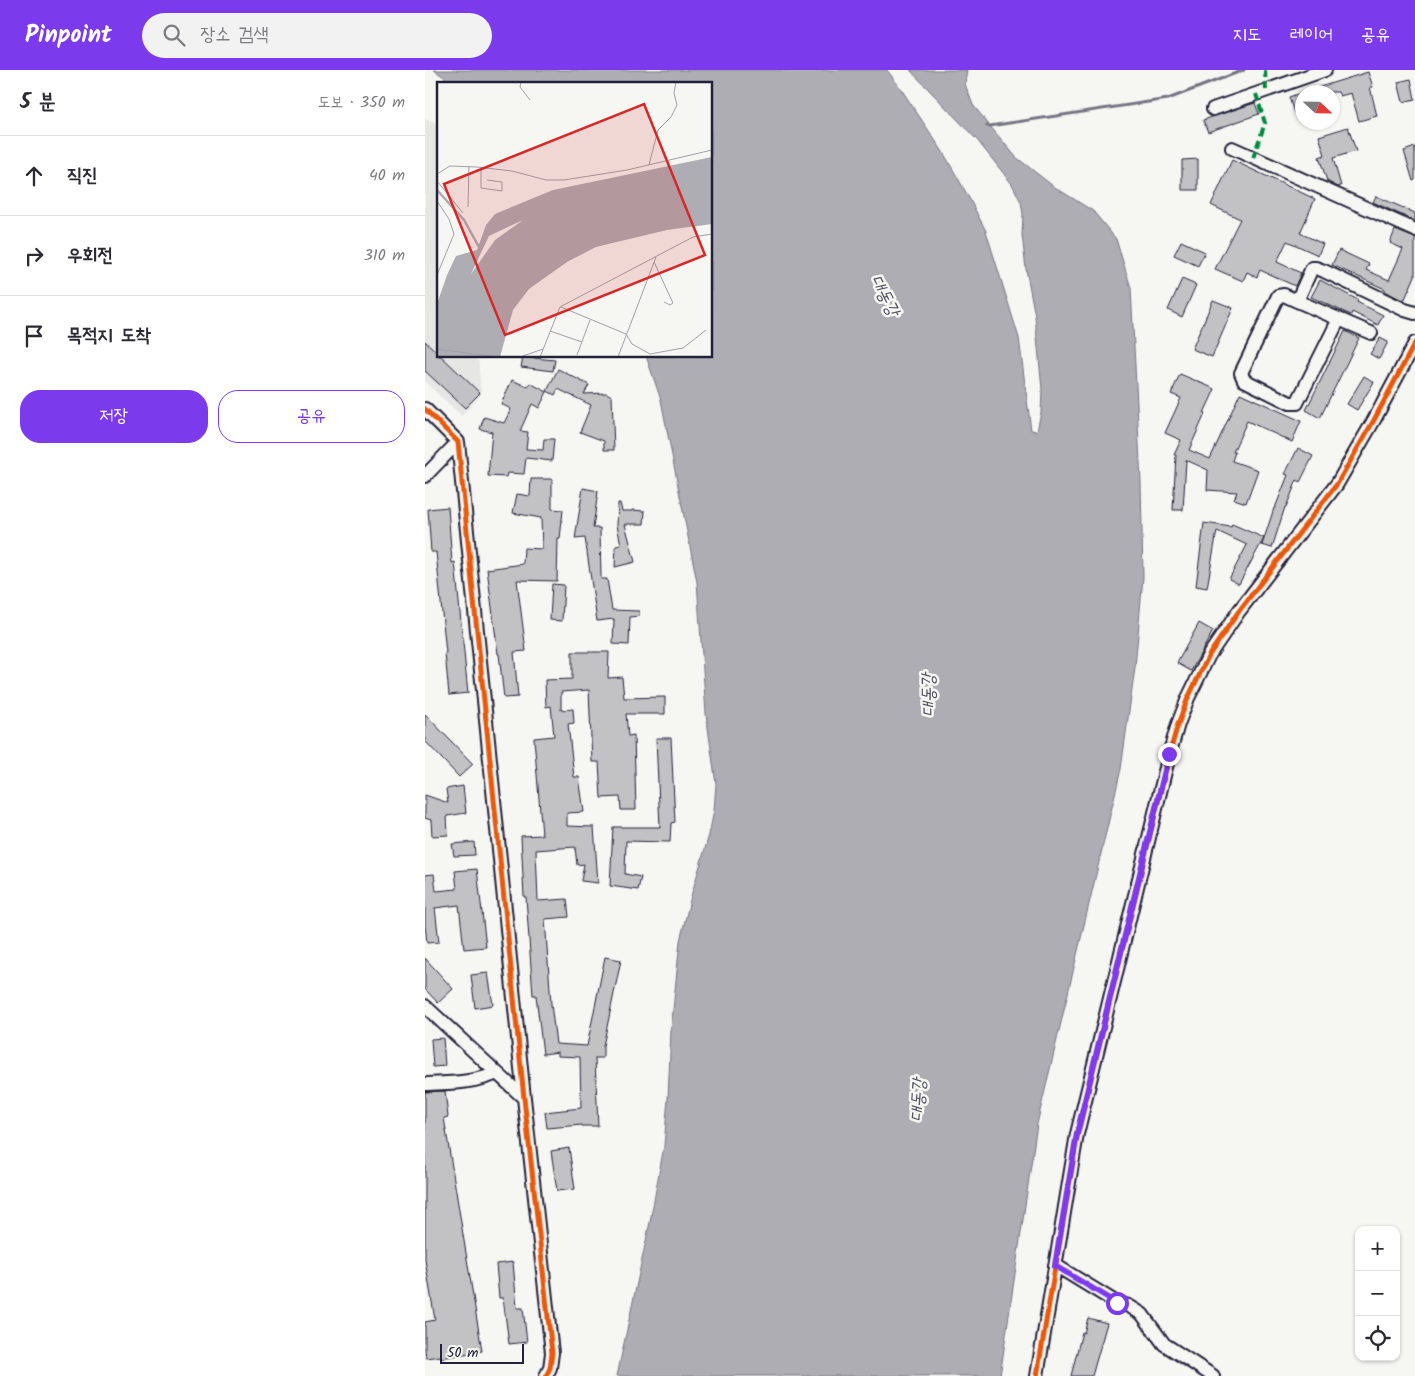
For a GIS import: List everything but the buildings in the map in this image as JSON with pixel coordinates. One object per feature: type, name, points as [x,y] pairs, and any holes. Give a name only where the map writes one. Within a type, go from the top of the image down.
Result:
[{"type":"street","points":[[1213,109],[1325,70]]},
{"type":"street","points":[[1232,148],[1415,230]]},
{"type":"street","points":[[1297,301],[1312,268],[1316,268],[1415,313]]},
{"type":"street","points":[[1339,319],[1297,403],[1290,403],[1244,380],[1241,373],[1278,296],[1283,295],[1339,319],[1371,333]]},
{"type":"street","points":[[1037,1376],[1077,1134],[1169,754],[1181,716],[1209,655],[1239,611],[1337,484],[1415,343]]},
{"type":"street","points":[[425,409],[458,442],[524,1098],[552,1353],[550,1368],[546,1376]]},
{"type":"street","points":[[425,476],[458,442]]},
{"type":"street","points":[[425,1006],[524,1098]]},
{"type":"street","points":[[425,1084],[485,1078],[497,1073]]},
{"type":"street","points":[[1055,1266],[1117,1303],[1129,1306],[1143,1314],[1164,1344],[1213,1376]]},
{"type":"shaded area","points":[[425,119],[437,124],[437,358],[478,358],[481,394],[462,416],[425,382]]},
{"type":"water","name":"대동강","points":[[434,70],[887,70],[943,152],[986,231],[1019,338],[1031,430],[1037,431],[1041,412],[1042,390],[1035,316],[1022,235],[1023,214],[1021,202],[1012,184],[977,140],[910,70],[967,70],[965,84],[973,105],[1016,157],[1053,186],[1093,211],[1116,239],[1131,288],[1141,482],[1143,577],[1135,668],[1121,769],[1037,1124],[1000,1376],[617,1376],[664,1146],[671,1030],[680,941],[709,835],[714,810],[716,784],[706,714],[697,582],[661,400],[647,358],[713,358],[713,82],[451,82]]},
{"type":"waterway","points":[[987,126],[1168,99],[1244,70]]},
{"type":"marked path","points":[[1265,70],[1266,91]]},
{"type":"marked path","points":[[1253,158],[1265,123],[1256,94]]},
{"type":"cycle path","points":[[1037,1376],[1077,1134],[1178,724],[1188,698],[1209,655],[1239,611],[1337,484],[1415,343]]},
{"type":"cycle path","points":[[425,409],[458,442],[524,1098],[552,1353],[550,1368],[546,1376]]},
{"type":"route","points":[[1117,1303],[1055,1266],[1077,1134],[1169,754]]}]
